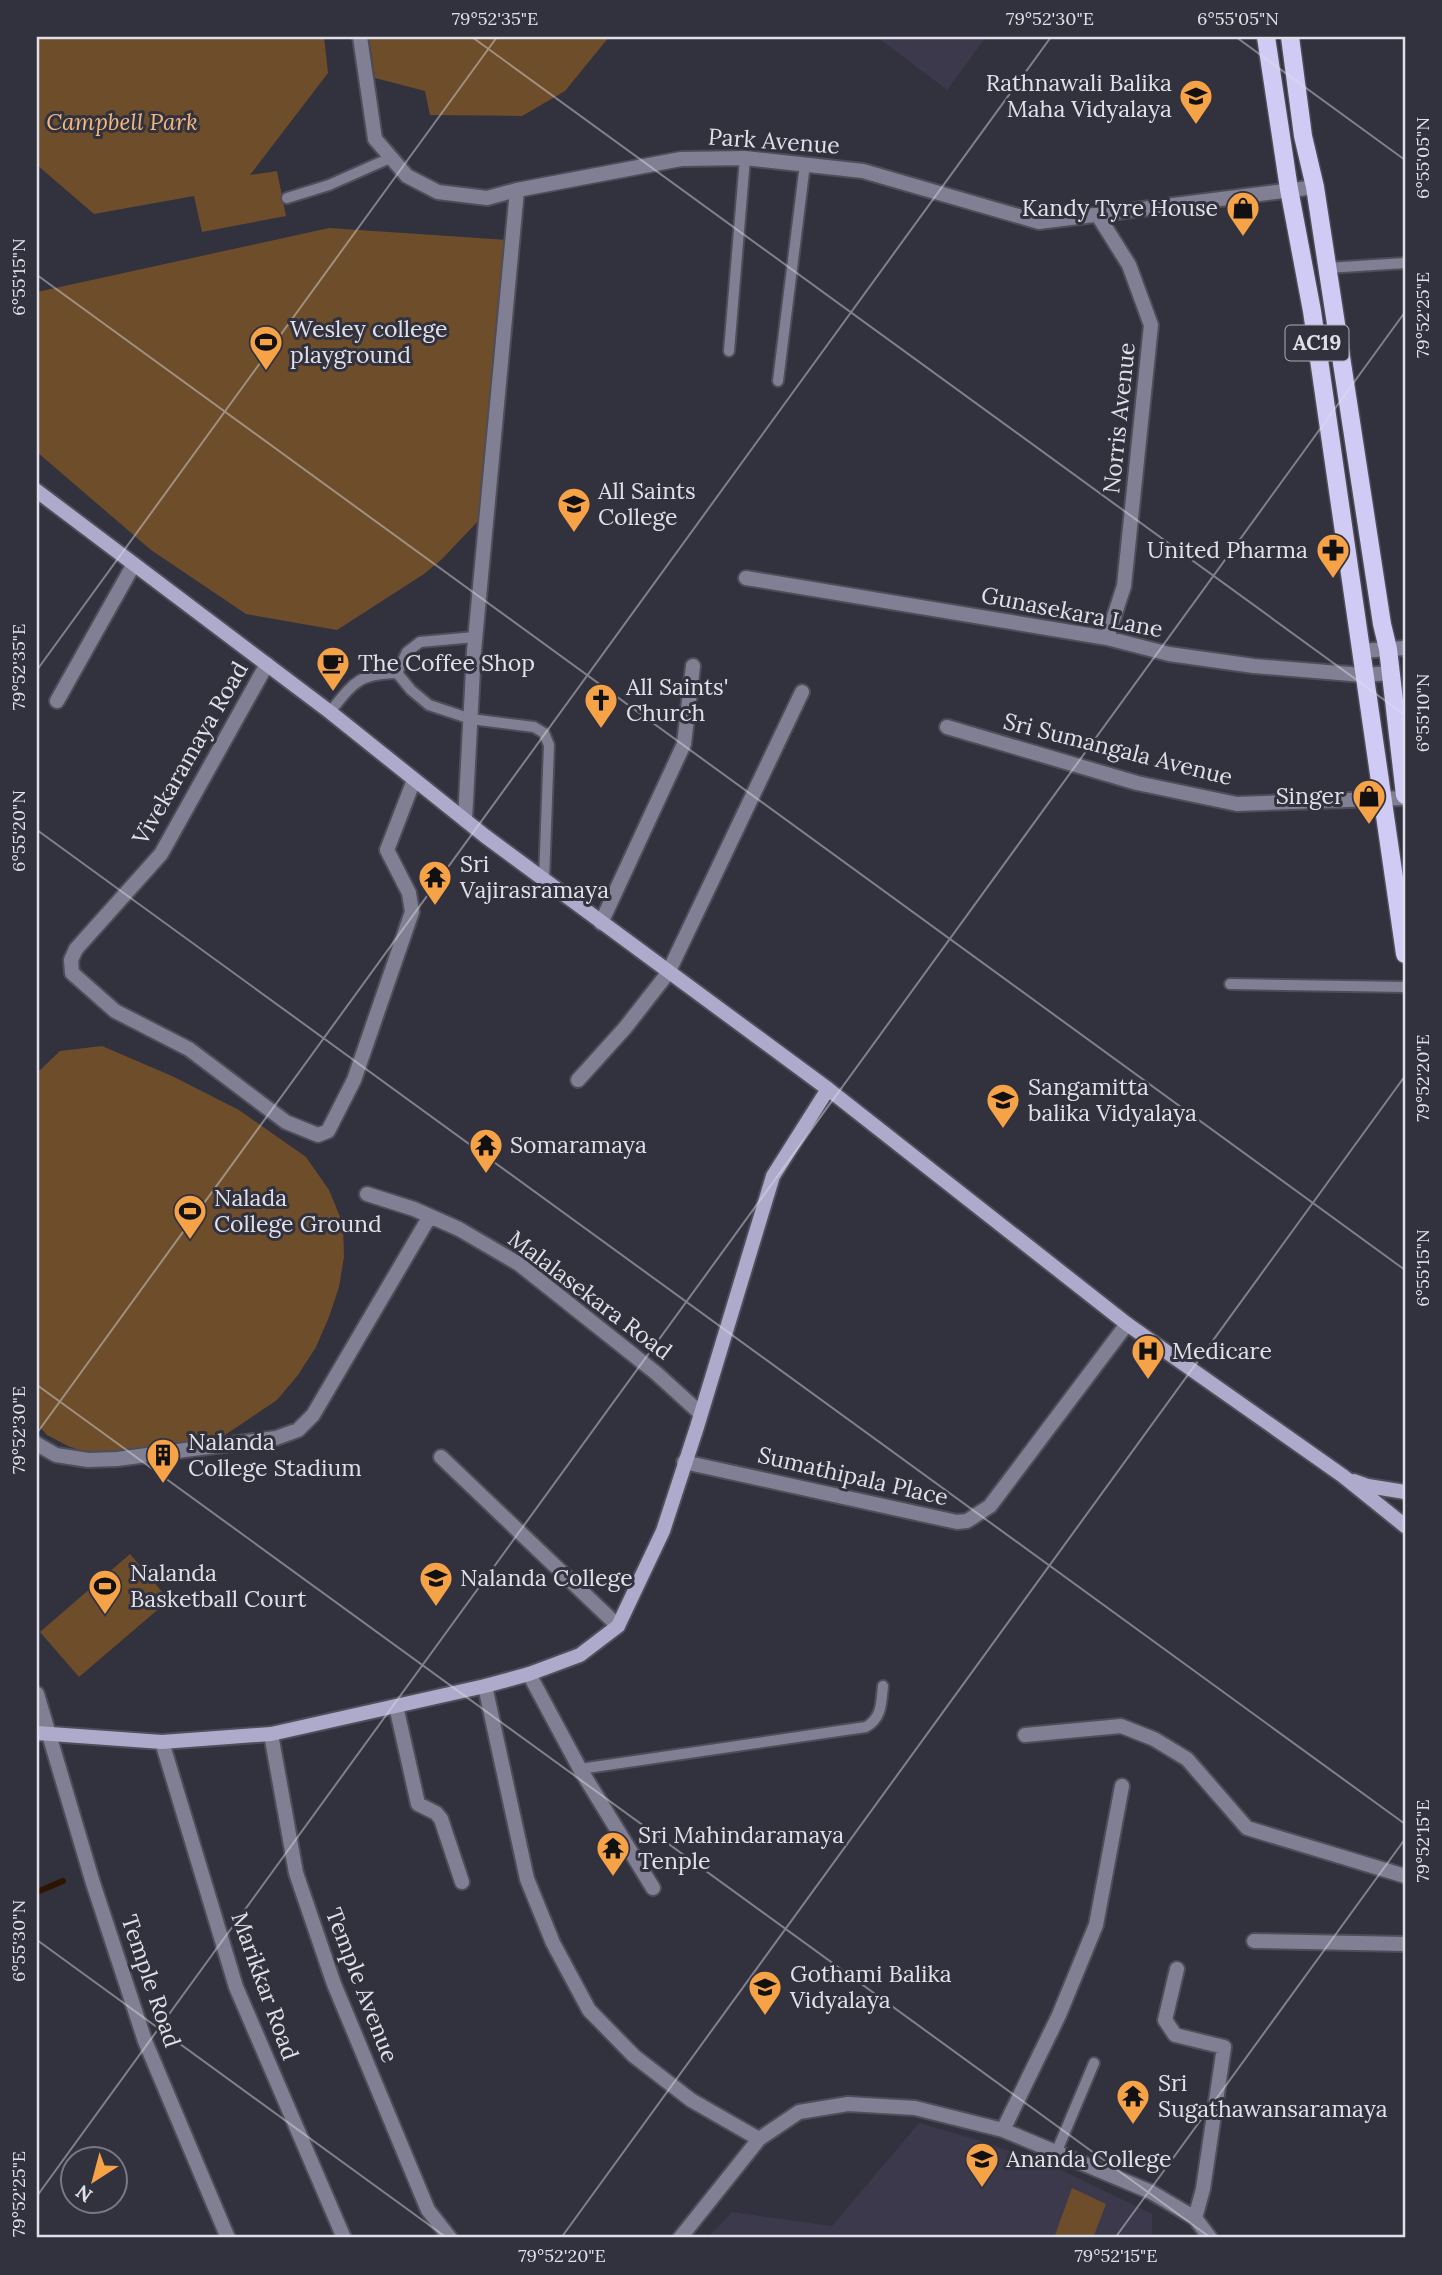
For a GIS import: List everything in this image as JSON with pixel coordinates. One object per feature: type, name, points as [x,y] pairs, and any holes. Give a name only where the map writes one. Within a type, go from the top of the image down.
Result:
[{"type":"main road","name":"AC19","points":[[1266,37],[1289,189],[1312,311],[1405,954]]},
{"type":"main road","name":"AC19","points":[[1290,37],[1303,136],[1315,187],[1327,268],[1397,648],[1391,673],[1405,796]]},
{"type":"main road","points":[[37,491],[330,712],[544,880],[828,1089],[1127,1324],[1343,1476],[1405,1526]]},
{"type":"main road","points":[[42,1733],[162,1742],[271,1734],[529,1674],[580,1656],[618,1626],[663,1531],[773,1176],[828,1089]]},
{"type":"main road","points":[[1343,1476],[1368,1486],[1405,1492]]},
{"type":"street","name":"Park Avenue","points":[[360,37],[375,139],[407,176],[438,192],[487,198],[681,159],[745,158],[863,171],[1039,222],[1315,187]]},
{"type":"street","points":[[465,820],[475,637],[517,190]]},
{"type":"street","name":"Norris Avenue","points":[[1097,214],[1129,265],[1151,325],[1124,586],[1107,638]]},
{"type":"street","points":[[57,701],[134,564]]},
{"type":"street","name":"Gunasekara Lane","points":[[746,579],[1107,638],[1169,654],[1254,666],[1363,675],[1391,673]]},
{"type":"street","points":[[1360,652],[1397,648]]},
{"type":"street","name":"Vivekaramaya Road","points":[[267,664],[162,853],[76,949],[71,960],[72,972],[115,1011],[189,1049],[286,1122],[318,1135],[328,1131],[354,1080],[412,912],[409,893],[387,850],[414,780]]},
{"type":"street","points":[[601,923],[684,744],[693,667]]},
{"type":"street","points":[[578,1080],[625,1028],[668,973],[802,692]]},
{"type":"street","name":"Sri Sumangala Avenue","points":[[947,727],[1138,783],[1237,804],[1405,796]]},
{"type":"street","name":"Malalasekara Road","points":[[367,1194],[459,1229],[519,1264],[656,1373],[700,1413]]},
{"type":"street","points":[[37,1444],[56,1455],[88,1460],[117,1460],[276,1438],[298,1430],[313,1415],[430,1216]]},
{"type":"street","name":"Sumathipala Place","points":[[684,1462],[957,1522],[967,1521],[990,1506],[1127,1324]]},
{"type":"street","points":[[442,1457],[618,1626]]},
{"type":"street","points":[[529,1674],[580,1769],[653,1888]]},
{"type":"street","points":[[485,1686],[527,1879],[553,1943],[589,2010],[634,2056],[691,2101],[759,2138]]},
{"type":"street","name":"Temple Road","points":[[37,1694],[44,1712],[42,1733],[145,2041],[229,2238]]},
{"type":"street","points":[[396,1706],[418,1804],[436,1813],[441,1819],[462,1882]]},
{"type":"street","points":[[1025,1734],[1121,1726],[1154,1739],[1186,1759],[1247,1828],[1405,1876]]},
{"type":"street","name":"Temple Avenue","points":[[271,1734],[296,1873],[334,1984],[428,2210],[450,2238]]},
{"type":"street","name":"Marikkar Road","points":[[162,1742],[236,1987],[344,2238]]},
{"type":"street","points":[[1003,2130],[1059,2015],[1096,1925],[1122,1786]]},
{"type":"street","points":[[1254,1941],[1405,1944]]},
{"type":"street","points":[[1177,1969],[1165,2020],[1175,2035],[1224,2047],[1203,2189],[1195,2218]]},
{"type":"street","points":[[680,2238],[759,2138],[799,2112],[848,2104],[915,2108],[1003,2130],[1151,2192],[1195,2218],[1210,2238]]},
{"type":"lane","points":[[287,198],[329,185],[390,158]]},
{"type":"lane","points":[[729,351],[745,158]]},
{"type":"lane","points":[[778,381],[805,164]]},
{"type":"lane","points":[[1327,268],[1405,263]]},
{"type":"lane","points":[[397,673],[407,652],[420,642],[475,637]]},
{"type":"lane","points":[[330,712],[357,682],[372,674],[397,673]]},
{"type":"lane","points":[[397,673],[411,690],[429,705],[471,719],[534,727],[544,733],[549,744],[544,880]]},
{"type":"lane","points":[[1230,984],[1405,987]]},
{"type":"lane","points":[[580,1769],[866,1727],[876,1722],[880,1714],[883,1686]]},
{"type":"lane","points":[[1056,2153],[1094,2063]]},
{"type":"shaded area","points":[[877,37],[986,37],[947,90]]},
{"type":"shaded area","name":"Ananda College","points":[[919,2123],[1053,2166],[1152,2214],[1152,2238],[707,2238],[732,2212],[832,2226]]},
{"type":"green space","name":"Campbell Park","points":[[39,37],[324,37],[328,73],[250,175],[277,171],[286,216],[202,232],[194,196],[94,214],[37,165]]},
{"type":"green space","points":[[369,37],[609,37],[565,91],[522,116],[430,115],[425,91],[375,78]]},
{"type":"green space","name":"Wesley college playground","points":[[329,228],[508,240],[481,518],[424,574],[337,630],[246,614],[151,550],[37,452],[37,292]]},
{"type":"green space","name":"Nalada College Ground","points":[[102,1046],[172,1076],[239,1110],[306,1157],[329,1190],[343,1224],[344,1257],[339,1287],[316,1347],[298,1375],[277,1400],[225,1435],[180,1447],[91,1454],[47,1435],[37,1424],[37,1073],[60,1051]]},
{"type":"green space","name":"Nalanda Basketball Court","points":[[130,1554],[169,1600],[79,1677],[40,1632]]},
{"type":"green space","points":[[1072,2188],[1106,2204],[1093,2238],[1054,2238]]},
{"type":"waterway","points":[[37,1892],[63,1881]]},
{"type":"place","name":"Rathnawali Balika Maha Vidyalaya","points":[[1196,126]]},
{"type":"place","name":"Kandy Tyre House","points":[[1243,238]]},
{"type":"place","name":"Wesley college playground","points":[[266,372]]},
{"type":"place","name":"All Saints College","points":[[574,534]]},
{"type":"place","name":"United Pharma","points":[[1333,580]]},
{"type":"place","name":"The Coffee Shop","points":[[333,693]]},
{"type":"place","name":"All Saints' Church","points":[[601,730]]},
{"type":"place","name":"Singer","points":[[1369,826]]},
{"type":"place","name":"Sri Vajirasramaya","points":[[435,907]]},
{"type":"place","name":"Sangamitta balika Vidyalaya","points":[[1003,1130]]},
{"type":"place","name":"Somaramaya","points":[[486,1175]]},
{"type":"place","name":"Nalada College Ground","points":[[190,1241]]},
{"type":"place","name":"Medicare","points":[[1148,1381]]},
{"type":"place","name":"Nalanda College Stadium","points":[[163,1485]]},
{"type":"place","name":"Nalanda College","points":[[436,1608]]},
{"type":"place","name":"Nalanda Basketball Court","points":[[105,1616]]},
{"type":"place","name":"Sri Mahindaramaya Tenple","points":[[613,1878]]},
{"type":"place","name":"Gothami Balika Vidyalaya","points":[[765,2017]]},
{"type":"place","name":"Sri Sugathawansaramaya","points":[[1133,2126]]},
{"type":"place","name":"Ananda College","points":[[982,2189]]}]
